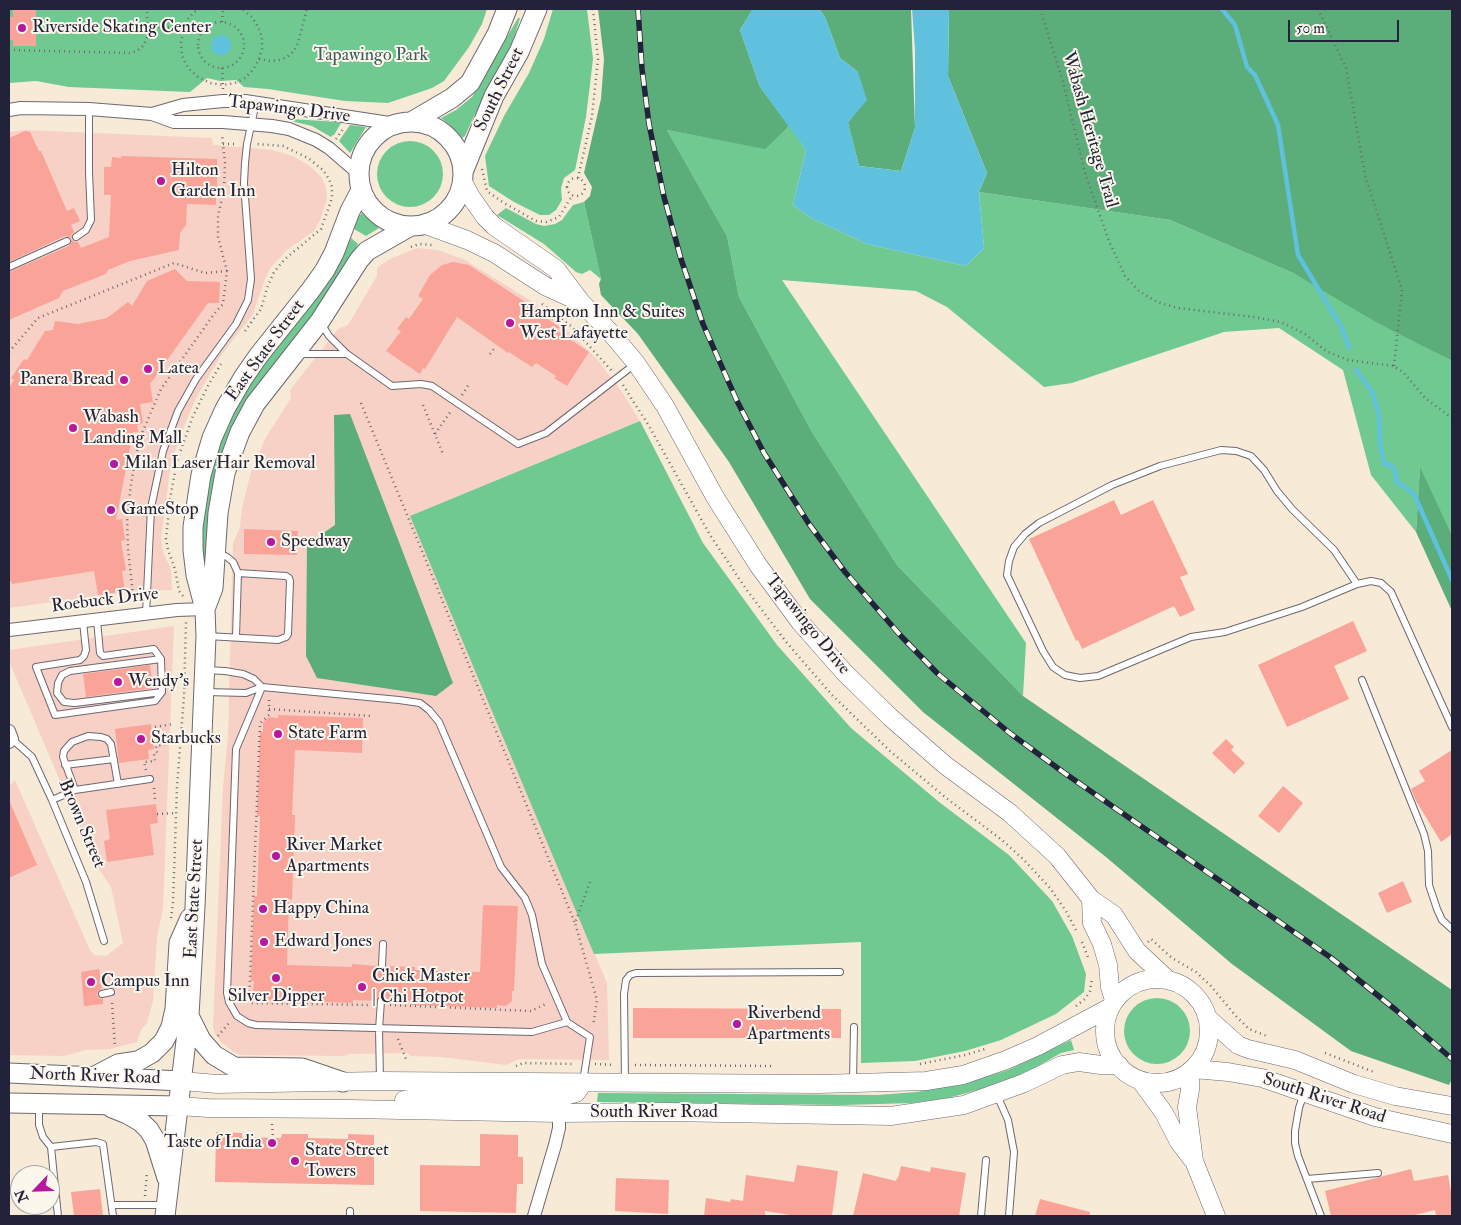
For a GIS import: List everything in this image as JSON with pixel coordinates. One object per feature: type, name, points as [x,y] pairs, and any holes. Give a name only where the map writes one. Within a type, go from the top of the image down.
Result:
[{"type":"main road","points":[[403,123],[428,123],[441,130],[451,140],[458,152],[463,177],[457,198],[449,210],[438,219],[417,226],[393,224],[379,217],[368,205],[359,182],[361,157],[369,142],[381,131],[403,123],[452,98],[470,83],[497,34],[507,9]]},
{"type":"main road","name":"South Street","points":[[463,177],[494,96],[519,52],[537,9]]},
{"type":"main road","name":"Tapawingo Drive","points":[[463,177],[470,197],[485,217],[494,226],[556,269],[581,302],[636,363],[665,406],[715,497],[758,565],[800,622],[844,672],[890,717],[945,766],[1010,813],[1058,856],[1091,899],[1114,915],[1137,951],[1168,980]]},
{"type":"main road","name":"East State Street","points":[[166,1211],[189,1016],[195,907],[206,636],[205,609],[196,575],[193,550],[193,527],[201,475],[212,438],[225,409],[243,378],[325,270],[334,253],[359,182]]},
{"type":"main road","name":"Tapawingo Drive","points":[[417,226],[467,240],[494,253],[545,286],[581,302]]},
{"type":"main road","name":"East State Street","points":[[205,609],[213,588],[218,514],[226,473],[240,432],[255,404],[320,321],[358,260],[367,251],[417,226]]},
{"type":"main road","points":[[1091,899],[1092,923],[1102,944],[1108,965],[1112,1004],[1106,1022],[1106,1037],[1110,1052],[1129,1075],[1140,1080],[1158,1083],[1175,1080],[1192,1071]]},
{"type":"main road","points":[[95,1076],[118,1064],[138,1061],[152,1053],[164,1041],[172,1027],[175,1009],[179,943],[195,907]]},
{"type":"main road","points":[[1112,1004],[1126,990],[1153,979],[1168,980],[1182,985],[1202,1005],[1208,1018],[1209,1037],[1204,1053],[1192,1071],[1186,1107],[1194,1161],[1216,1216]]},
{"type":"main road","name":"South River Road","points":[[182,1081],[217,1084],[380,1081],[625,1084],[926,1081],[963,1075],[1014,1056],[1112,1004]]},
{"type":"main road","points":[[189,1016],[201,1040],[222,1062],[234,1067],[302,1068],[343,1082]]},
{"type":"main road","name":"South River Road","points":[[1208,1018],[1238,1045],[1248,1049],[1295,1060],[1354,1084],[1394,1096],[1452,1106]]},
{"type":"main road","name":"South River Road","points":[[179,1106],[208,1108],[349,1108],[559,1120],[667,1112],[891,1116],[964,1105],[1024,1083],[1062,1065],[1079,1062],[1119,1065]]},
{"type":"main road","name":"South River Road","points":[[1192,1071],[1228,1072],[1262,1078],[1375,1117],[1452,1134]]},
{"type":"main road","name":"North River Road","points":[[9,1074],[182,1081]]},
{"type":"main road","points":[[1140,1080],[1164,1112],[1179,1142],[1194,1161]]},
{"type":"main road","points":[[349,1108],[420,1098],[560,1097],[576,1093],[583,1083]]},
{"type":"main road","name":"North River Road","points":[[9,1102],[179,1106]]},
{"type":"main road","points":[[103,1105],[127,1114],[149,1130],[155,1140],[169,1184]]},
{"type":"street","name":"Tapawingo Drive","points":[[152,114],[191,104],[223,101],[256,102],[300,111],[403,123]]},
{"type":"street","name":"Tapawingo Drive","points":[[9,110],[21,108],[89,109],[152,114],[174,122],[251,123],[289,129],[316,140],[328,148],[359,182]]},
{"type":"street","name":"Roebuck Drive","points":[[9,630],[205,609]]},
{"type":"street","points":[[534,1216],[559,1120]]},
{"type":"lane","points":[[146,614],[151,508],[163,451],[182,403],[196,379],[236,324],[248,300],[251,279],[244,183],[245,163],[256,102]]},
{"type":"lane","points":[[76,237],[86,230],[92,220],[89,172],[89,109]]},
{"type":"lane","points":[[9,267],[66,242]]},
{"type":"lane","points":[[320,321],[329,336],[347,354],[392,386],[421,384],[432,386],[518,444],[546,433],[636,363]]},
{"type":"lane","points":[[294,354],[347,354]]},
{"type":"lane","points":[[1357,584],[1334,550],[1292,509],[1264,470],[1251,456],[1236,451],[1221,450],[1160,466],[1112,485],[1039,523],[1025,534],[1014,547],[1007,575],[1043,651],[1053,667],[1065,675],[1080,678],[1098,676],[1191,637],[1226,632],[1302,607],[1357,584],[1371,581],[1381,583],[1391,592],[1452,726]]},
{"type":"lane","points":[[215,552],[228,557],[234,562],[238,574],[236,637]]},
{"type":"lane","points":[[206,636],[278,640],[286,637],[288,634],[290,581],[286,576],[238,574]]},
{"type":"lane","points":[[84,622],[86,650],[80,660],[36,667],[55,715],[155,701],[162,692],[160,659],[154,649],[103,656],[100,653],[97,620]]},
{"type":"lane","points":[[160,659],[70,671],[62,675],[58,683],[58,693],[64,702],[75,703],[162,692]]},
{"type":"lane","points":[[205,670],[243,674],[254,679],[262,687]]},
{"type":"lane","points":[[1362,680],[1424,834],[1428,850],[1429,885],[1437,909],[1442,920],[1452,929]]},
{"type":"lane","points":[[262,687],[236,748],[227,993],[228,1002],[237,1016],[248,1023],[256,1025],[397,1030],[532,1032],[567,1022]]},
{"type":"lane","points":[[204,692],[246,693],[262,687],[399,700],[420,704],[429,710],[438,722],[501,867],[525,898],[532,915],[542,964],[567,1022],[590,1037],[583,1083]]},
{"type":"lane","points":[[75,790],[63,757],[68,746],[77,739],[95,735],[107,739],[111,744],[118,784]]},
{"type":"lane","name":"Brown Street","points":[[10,737],[32,757],[52,800],[86,882],[104,941]]},
{"type":"lane","points":[[65,765],[114,759]]},
{"type":"lane","points":[[52,800],[75,790],[150,779]]},
{"type":"lane","points":[[382,966],[383,944]]},
{"type":"lane","points":[[625,1084],[624,994],[626,980],[630,976],[636,973],[840,972]]},
{"type":"lane","points":[[102,994],[111,992]]},
{"type":"lane","points":[[380,1003],[380,1081]]},
{"type":"lane","points":[[852,1083],[854,1028]]},
{"type":"lane","points":[[1304,1093],[1298,1108],[1295,1131],[1298,1156],[1321,1216]]},
{"type":"lane","points":[[996,1094],[1008,1120],[1014,1152],[1009,1216]]},
{"type":"lane","points":[[38,1104],[39,1125],[43,1137],[51,1147],[58,1216]]},
{"type":"lane","points":[[51,1147],[96,1142],[103,1144],[113,1216]]},
{"type":"lane","points":[[981,1216],[986,1160]]},
{"type":"lane","points":[[1307,1179],[1378,1173]]},
{"type":"lane","points":[[112,1205],[166,1211]]},
{"type":"path","points":[[9,50],[131,53],[138,51],[144,45],[147,9]]},
{"type":"path","points":[[200,9],[190,16],[184,29],[181,42],[182,56],[188,68],[198,77],[210,83],[223,85],[245,78],[253,70],[262,49],[262,38],[258,27],[242,9]]},
{"type":"path","points":[[222,23],[223,9]]},
{"type":"path","points":[[259,59],[279,60],[287,57],[294,51],[307,9]]},
{"type":"path","points":[[578,178],[592,116],[598,58],[593,9]]},
{"type":"path","name":"Wabash Heritage Trail","points":[[1040,9],[1063,82],[1085,173],[1109,241],[1125,276],[1139,291],[1158,302],[1178,308],[1281,322],[1305,334],[1326,351],[1348,360],[1394,366]]},
{"type":"path","points":[[1318,9],[1346,68],[1365,175],[1402,290],[1394,366],[1404,373],[1425,398],[1452,418]]},
{"type":"path","points":[[215,23],[230,24],[236,28],[241,34],[243,42],[241,57],[229,67],[222,68],[208,64],[202,59],[198,45],[203,31],[215,23]]},
{"type":"path","points":[[147,26],[184,29]]},
{"type":"path","points":[[222,68],[223,85]]},
{"type":"path","points":[[334,141],[345,124]]},
{"type":"path","points":[[222,133],[225,163],[224,189],[218,216],[218,237],[227,272],[223,304]]},
{"type":"path","points":[[223,144],[239,144]]},
{"type":"path","points":[[244,333],[261,309],[274,272],[285,259],[321,229],[332,198],[332,187],[329,179],[323,170],[308,158],[283,146],[257,144]]},
{"type":"path","points":[[481,166],[488,191],[504,203],[536,221],[546,222],[558,217],[572,196]]},
{"type":"path","points":[[578,178],[585,184],[585,190],[581,195],[575,197],[568,192],[568,183],[572,179],[578,178]]},
{"type":"path","points":[[406,248],[419,244],[439,246]]},
{"type":"path","points":[[9,352],[38,318],[174,263],[205,273],[227,272]]},
{"type":"path","points":[[535,298],[571,326],[604,360],[618,378],[649,426],[710,535],[746,589],[787,643],[832,695],[890,751],[945,797],[1002,840],[1023,859],[1050,888],[1066,911],[1077,932]]},
{"type":"path","points":[[490,354],[496,346]]},
{"type":"path","points":[[183,595],[179,591],[166,539],[176,461],[193,416],[209,384],[222,364]]},
{"type":"path","points":[[461,396],[469,384]]},
{"type":"path","points":[[361,403],[575,923],[597,1000],[590,1037]]},
{"type":"path","points":[[423,405],[443,454]]},
{"type":"path","points":[[435,434],[452,410]]},
{"type":"path","points":[[170,926],[173,903],[186,628]]},
{"type":"path","points":[[270,688],[269,714],[260,723],[249,1003],[380,1003],[531,1012],[557,998]]},
{"type":"path","points":[[269,709],[371,716]]},
{"type":"path","points":[[155,727],[173,724]]},
{"type":"path","points":[[146,769],[144,762],[155,761],[156,746],[180,742]]},
{"type":"path","points":[[157,814],[176,813]]},
{"type":"path","points":[[575,923],[590,882]]},
{"type":"path","points":[[1080,939],[1089,961]]},
{"type":"path","points":[[1151,939],[1172,958],[1196,972],[1249,1029],[1269,1036]]},
{"type":"path","points":[[1070,1010],[1085,999],[1090,991],[1092,974]]},
{"type":"path","points":[[111,992],[116,1052]]},
{"type":"path","points":[[397,1030],[398,1040],[406,1059]]},
{"type":"path","points":[[918,1064],[965,1055],[993,1046]]},
{"type":"path","points":[[1322,1052],[1374,1072]]},
{"type":"path","points":[[511,1068],[523,1063],[566,1064]]},
{"type":"path","points":[[600,1064],[616,1065]]},
{"type":"path","points":[[272,1122],[273,1138]]},
{"type":"shaded area","points":[[25,130],[212,138],[213,145],[272,150],[293,156],[311,167],[322,178],[326,188],[327,199],[314,231],[288,249],[271,267],[253,314],[222,354],[196,398],[183,429],[171,463],[161,538],[163,552],[171,569],[172,590],[127,592],[9,608],[9,132]]},
{"type":"shaded area","points":[[417,248],[438,250],[465,260],[550,315],[596,358],[622,392],[640,421],[410,516],[607,983],[609,1060],[519,1059],[506,1065],[441,1057],[411,1056],[407,1053],[350,1054],[344,1056],[241,1055],[222,1043],[215,1034],[213,1027],[223,786],[228,736],[233,543],[240,527],[242,508],[251,472],[265,439],[291,398],[290,390],[338,329],[348,325],[377,276],[377,268],[390,259]]},
{"type":"shaded area","points":[[174,626],[163,908],[157,938],[153,1001],[147,1023],[141,1030],[137,1042],[110,1049],[85,1050],[65,1056],[9,1055],[9,787],[15,780],[90,950],[94,955],[106,956],[123,943],[111,887],[95,863],[9,661],[9,650]]},
{"type":"green space","name":"Tapawingo Park","points":[[9,9],[487,9],[482,24],[469,47],[444,81],[432,88],[388,103],[345,101],[244,87],[236,80],[220,81],[207,78],[190,92],[69,87],[36,81],[9,83]]},
{"type":"green space","points":[[553,9],[587,9],[593,59],[586,117],[575,170],[564,178],[561,188],[562,200],[556,210],[549,215],[540,215],[514,202],[489,186],[485,156],[504,116],[529,73],[544,39]]},
{"type":"green space","points":[[598,9],[753,9],[740,30],[760,87],[789,126],[765,149],[667,130],[727,236],[739,297],[812,432],[897,565],[1023,696],[1452,990],[1452,1079],[1449,1085],[1351,1051],[1232,964],[1106,857],[923,712],[810,599],[729,462],[638,334],[601,295],[599,284],[601,279],[584,202],[590,196],[592,187],[584,173],[601,99],[604,59]]},
{"type":"green space","points":[[819,9],[911,9],[915,128],[901,171],[859,166],[848,123],[858,72],[840,58],[825,17]]},
{"type":"green space","points":[[949,9],[1452,9],[1452,361],[1376,322],[1293,273],[1170,220],[979,192],[987,173],[948,76]]},
{"type":"green space","points":[[518,18],[520,18],[510,51],[465,136],[462,138],[441,118],[456,110],[472,97]]},
{"type":"green space","points":[[291,119],[341,123],[331,137],[312,126],[291,121]]},
{"type":"green space","points":[[350,125],[366,127],[350,153],[339,141]]},
{"type":"green space","points":[[789,126],[806,150],[793,205],[811,218],[867,244],[966,266],[984,248],[979,192],[1170,220],[1293,273],[1452,361],[1452,535],[1420,468],[1416,532],[1371,475],[1343,370],[1279,328],[1224,332],[1072,383],[1044,387],[947,307],[916,291],[782,280],[1026,643],[1023,696],[897,565],[812,432],[739,297],[727,236],[667,130],[763,148]]},
{"type":"green space","points":[[403,141],[417,141],[429,146],[438,155],[443,167],[441,187],[434,198],[417,207],[403,207],[391,202],[382,193],[377,181],[377,167],[382,155],[391,146]]},
{"type":"green space","points":[[584,202],[601,279],[590,270],[582,274],[576,272],[544,244],[497,215],[506,208],[536,224],[544,226],[555,224],[562,220],[573,205]]},
{"type":"green space","points":[[362,213],[379,228],[366,236],[354,229]]},
{"type":"green space","points":[[351,238],[358,244],[338,280],[229,434],[214,479],[209,504],[206,578],[201,542],[205,495],[224,430],[241,396],[254,376],[341,260]]},
{"type":"green space","points":[[350,414],[453,683],[436,696],[317,678],[306,656],[307,544],[335,525],[334,415]]},
{"type":"green space","points":[[640,421],[703,543],[777,645],[851,728],[939,802],[1009,855],[1052,901],[1072,936],[1086,974],[1084,992],[1056,1014],[1001,1040],[965,1051],[915,1061],[861,1063],[861,942],[594,954],[410,516]]},
{"type":"green space","points":[[1420,467],[1452,535],[1452,611],[1416,532]]},
{"type":"green space","points":[[1157,998],[1170,1000],[1180,1008],[1188,1018],[1190,1031],[1188,1044],[1180,1054],[1170,1062],[1157,1064],[1144,1062],[1134,1054],[1126,1044],[1124,1031],[1126,1018],[1134,1008],[1144,1000]]},
{"type":"green space","points":[[1071,1040],[1074,1050],[1061,1053],[1024,1074],[1003,1083],[948,1098],[912,1103],[844,1105],[597,1102],[598,1093],[878,1095],[917,1092],[968,1082],[1008,1070]]},
{"type":"water","points":[[753,9],[819,9],[825,17],[840,58],[858,72],[867,100],[848,123],[859,166],[901,171],[915,128],[915,50],[912,9],[949,9],[948,76],[987,173],[979,192],[984,248],[966,266],[867,244],[811,218],[793,205],[806,150],[760,87],[740,30]]},
{"type":"water","points":[[221,35],[228,38],[231,45],[228,52],[221,55],[214,52],[211,45],[214,38]]},
{"type":"building","name":"Riverside Skating Center","points":[[13,9],[36,9],[36,46],[13,46],[13,40],[9,40],[9,17],[13,17]]},
{"type":"building","points":[[25,131],[30,132],[39,151],[41,151],[67,211],[74,208],[80,221],[71,225],[74,232],[71,235],[72,239],[65,236],[9,262],[9,138]]},
{"type":"building","points":[[121,156],[217,159],[216,205],[187,204],[186,225],[180,233],[179,250],[130,261],[108,270],[106,274],[63,291],[59,298],[9,320],[9,272],[69,246],[72,239],[74,242],[78,242],[81,248],[109,237],[111,195],[104,195],[104,167],[111,167],[112,157],[121,158]]},
{"type":"building","name":"Hampton Inn & Suites West Lafayette","points":[[453,262],[469,265],[545,315],[544,317],[560,327],[557,331],[589,352],[567,386],[536,363],[532,367],[508,353],[457,317],[420,374],[386,351],[401,331],[397,329],[406,317],[409,319],[423,299],[418,296],[430,275],[442,265]]},
{"type":"building","name":"Wabash Landing Mall","points":[[175,269],[187,281],[220,282],[219,303],[208,303],[150,384],[153,402],[140,404],[143,423],[137,425],[138,432],[133,432],[116,520],[122,519],[125,540],[121,541],[126,570],[122,571],[125,591],[98,595],[94,571],[12,584],[9,581],[9,388],[14,380],[11,378],[24,359],[27,360],[45,331],[53,330],[55,321],[78,324],[107,318],[128,302],[132,306],[147,281]]},
{"type":"building","points":[[1114,500],[1121,515],[1153,500],[1188,574],[1180,577],[1195,610],[1180,617],[1174,606],[1082,649],[1078,640],[1076,641],[1029,539]]},
{"type":"building","name":"Speedway","points":[[244,529],[298,531],[297,555],[244,554]]},
{"type":"building","points":[[1353,621],[1367,651],[1334,666],[1349,699],[1287,727],[1258,665]]},
{"type":"building","name":"Wendy's","points":[[150,665],[153,688],[86,697],[83,674]]},
{"type":"building","name":"River Market Apartments","points":[[278,715],[363,718],[362,753],[295,750],[292,815],[295,815],[292,900],[289,899],[287,965],[352,967],[352,964],[377,966],[381,971],[385,970],[387,966],[415,967],[415,970],[480,972],[483,905],[518,906],[514,991],[512,991],[512,1001],[506,1006],[497,1005],[497,1008],[411,1005],[412,1002],[386,1001],[381,996],[376,1001],[353,1000],[353,1003],[267,1000],[268,997],[259,996],[253,990],[254,981],[251,981],[254,896],[257,896],[260,816],[257,816],[260,732],[263,732],[263,722],[269,717],[278,718]]},
{"type":"building","points":[[151,724],[154,749],[148,750],[149,759],[119,763],[115,729]]},
{"type":"building","points":[[1226,739],[1234,747],[1231,750],[1245,763],[1234,774],[1212,753]]},
{"type":"building","points":[[1452,750],[1452,834],[1441,842],[1416,801],[1411,789],[1425,781],[1419,771]]},
{"type":"building","points":[[1283,786],[1303,803],[1279,833],[1258,816]]},
{"type":"building","points":[[9,800],[37,865],[9,878]]},
{"type":"building","points":[[156,804],[158,823],[150,824],[154,855],[107,862],[104,841],[110,839],[106,810]]},
{"type":"building","points":[[1403,881],[1412,902],[1387,913],[1378,893]]},
{"type":"building","name":"Campus Inn","points":[[99,969],[102,989],[98,991],[97,995],[103,999],[103,1004],[84,1006],[81,972]]},
{"type":"building","name":"Riverbend Apartments","points":[[633,1008],[841,1009],[841,1038],[633,1038]]},
{"type":"building","name":"State Street Towers","points":[[216,1132],[242,1133],[242,1137],[281,1138],[282,1134],[308,1134],[308,1138],[348,1139],[348,1134],[374,1135],[374,1185],[215,1182]]},
{"type":"building","points":[[480,1134],[518,1135],[518,1157],[523,1157],[523,1184],[517,1184],[516,1213],[420,1211],[420,1165],[480,1166]]},
{"type":"building","points":[[797,1165],[838,1171],[832,1216],[789,1216],[765,1211],[765,1216],[704,1216],[706,1198],[730,1202],[731,1199],[743,1201],[746,1175],[794,1182]]},
{"type":"building","points":[[901,1166],[930,1172],[931,1167],[966,1173],[959,1216],[853,1216],[863,1173],[896,1181]]},
{"type":"building","points":[[1411,1169],[1414,1181],[1448,1175],[1452,1198],[1452,1216],[1436,1216],[1435,1210],[1411,1216],[1331,1216],[1325,1191]]},
{"type":"building","points":[[616,1178],[669,1180],[668,1214],[615,1211]]},
{"type":"building","points":[[100,1189],[103,1216],[74,1216],[71,1192]]},
{"type":"building","points":[[1040,1199],[1090,1212],[1090,1216],[1035,1216]]},
{"type":"waterway","points":[[1222,9],[1235,25],[1247,67],[1255,75],[1278,125],[1298,255],[1342,328],[1349,348]]},
{"type":"waterway","points":[[1356,370],[1372,392],[1379,414],[1380,443],[1384,464],[1391,465],[1396,473],[1396,481],[1414,494],[1452,580]]},
{"type":"railway","points":[[638,9],[642,69],[649,124],[664,197],[681,259],[703,324],[737,401],[764,453],[809,524],[845,572],[901,636],[937,673],[1011,734],[1330,957],[1396,1010],[1452,1059]]},
{"type":"place","name":"Riverside Skating Center","points":[[22,28]]},
{"type":"place","name":"Hilton Garden Inn","points":[[161,181]]},
{"type":"place","name":"Hampton Inn & Suites West Lafayette","points":[[510,323]]},
{"type":"place","name":"Latea","points":[[148,369]]},
{"type":"place","name":"Panera Bread","points":[[124,380]]},
{"type":"place","name":"Wabash Landing Mall","points":[[73,428]]},
{"type":"place","name":"Milan Laser Hair Removal","points":[[114,464]]},
{"type":"place","name":"GameStop","points":[[111,510]]},
{"type":"place","name":"Speedway","points":[[271,542]]},
{"type":"place","name":"Wendy's","points":[[118,682]]},
{"type":"place","name":"State Farm","points":[[278,734]]},
{"type":"place","name":"Starbucks","points":[[141,739]]},
{"type":"place","name":"River Market Apartments","points":[[276,856]]},
{"type":"place","name":"Happy China","points":[[263,909]]},
{"type":"place","name":"Edward Jones","points":[[264,942]]},
{"type":"place","name":"Silver Dipper","points":[[276,978]]},
{"type":"place","name":"Campus Inn","points":[[91,982]]},
{"type":"place","name":"Chick Master | Chi Hotpot","points":[[362,987]]},
{"type":"place","name":"Riverbend Apartments","points":[[737,1024]]},
{"type":"place","name":"Taste of India","points":[[272,1143]]},
{"type":"place","name":"State Street Towers","points":[[295,1161]]}]
